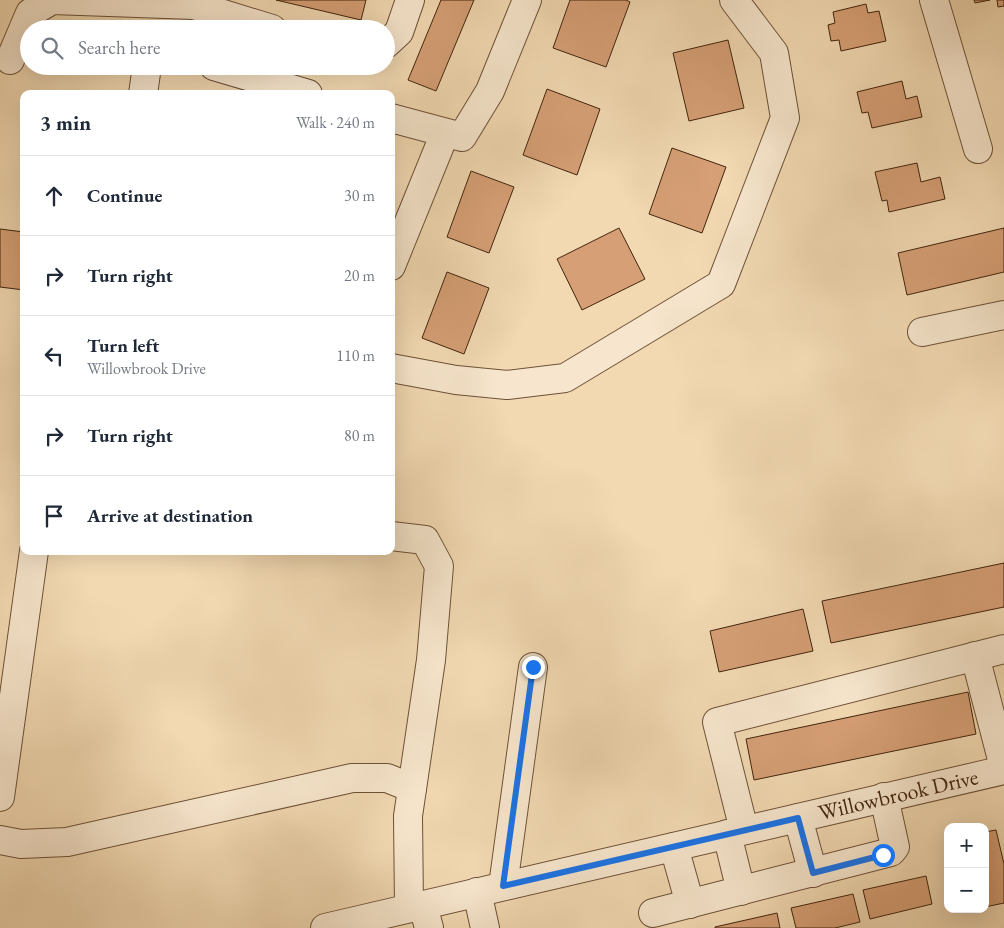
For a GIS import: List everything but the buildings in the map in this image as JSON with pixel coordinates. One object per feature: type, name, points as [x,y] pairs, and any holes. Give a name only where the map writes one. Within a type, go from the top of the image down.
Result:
[{"type":"street","points":[[27,20],[34,5],[52,0],[194,5],[243,20]]},
{"type":"street","points":[[395,36],[399,32],[410,0]]},
{"type":"street","points":[[395,119],[462,137],[490,91],[527,0]]},
{"type":"street","points":[[395,369],[456,380],[507,385],[565,378],[721,284],[785,118],[774,53],[734,0]]},
{"type":"street","points":[[934,0],[978,149]]},
{"type":"street","points":[[13,60],[20,41]]},
{"type":"street","points":[[144,90],[146,75]]},
{"type":"street","points":[[244,75],[295,90]]},
{"type":"street","points":[[395,256],[445,134]]},
{"type":"street","points":[[922,332],[1004,315]]},
{"type":"street","points":[[395,536],[425,540],[439,566],[431,660],[408,816],[421,914]]},
{"type":"street","points":[[0,797],[33,555]]},
{"type":"street","points":[[741,891],[736,832],[717,722],[1004,649]]},
{"type":"street","points":[[975,656],[1004,768]]},
{"type":"street","points":[[503,886],[533,667]]},
{"type":"street","name":"Willowbrook Drive","points":[[325,928],[421,914],[477,892],[1004,768]]},
{"type":"street","points":[[0,840],[21,844],[67,842],[352,778],[388,778],[412,788]]},
{"type":"street","points":[[653,913],[890,852],[895,846],[884,797]]},
{"type":"street","points":[[798,818],[813,873]]},
{"type":"street","points":[[674,846],[690,904]]},
{"type":"street","points":[[477,892],[485,928]]},
{"type":"route","points":[[533,667],[503,886],[798,818],[813,873],[883,855]]}]
